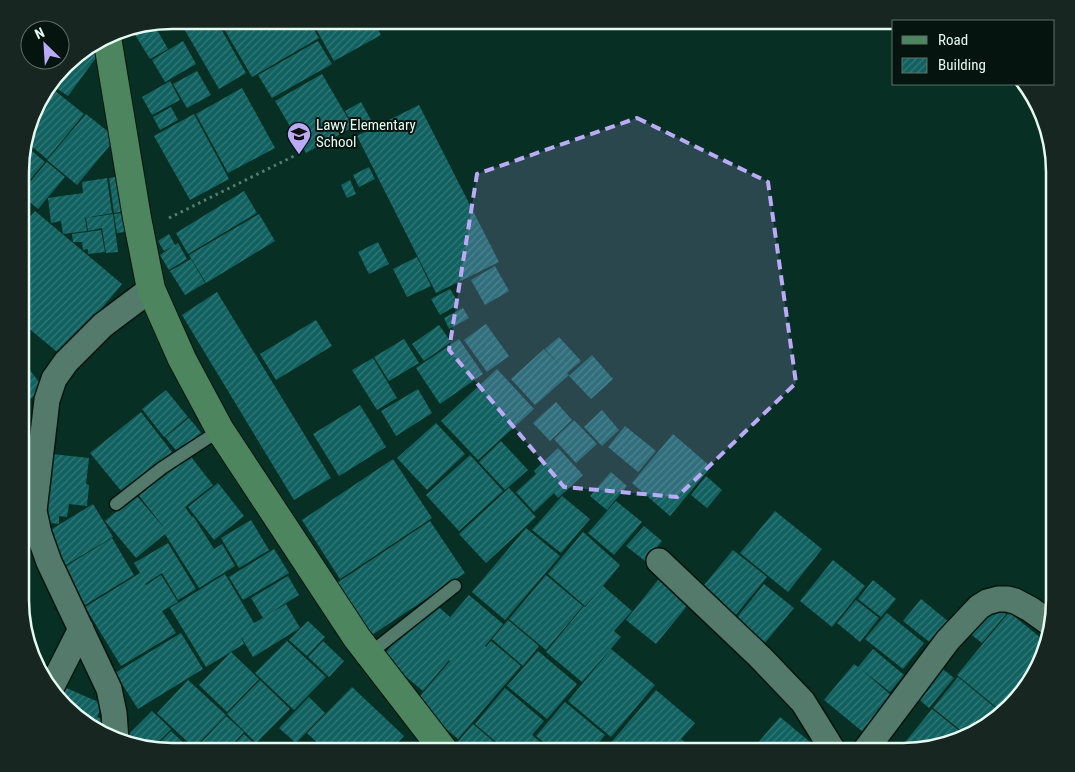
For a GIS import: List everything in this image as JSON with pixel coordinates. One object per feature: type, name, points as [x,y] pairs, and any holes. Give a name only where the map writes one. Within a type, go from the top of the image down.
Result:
[{"type":"main road","points":[[107,44],[136,218],[151,289],[182,359],[220,430],[357,638],[438,743]]},
{"type":"street","points":[[29,499],[47,400],[54,379],[66,362],[103,325],[151,289]]},
{"type":"street","points":[[29,514],[39,534],[49,562],[109,689],[115,731]]},
{"type":"street","points":[[659,561],[760,657],[803,702],[828,743]]},
{"type":"street","points":[[871,743],[948,640],[979,607],[987,602],[1007,599],[1030,609],[1045,620]]},
{"type":"street","points":[[54,681],[81,628]]},
{"type":"lane","points":[[116,504],[162,468],[220,430]]},
{"type":"lane","points":[[369,654],[455,586]]},
{"type":"path","points":[[136,218],[163,220],[296,155]]},
{"type":"highlighted area","points":[[637,118],[768,182],[796,383],[677,497],[564,487],[449,350],[477,174]]},
{"type":"building","points":[[184,29],[221,29],[246,73],[219,89]]},
{"type":"building","points":[[224,29],[314,29],[319,38],[252,77]]},
{"type":"building","points":[[316,29],[378,29],[381,35],[334,61]]},
{"type":"building","points":[[157,30],[168,49],[150,59],[134,34]]},
{"type":"building","points":[[183,41],[196,64],[165,82],[152,60]]},
{"type":"building","points":[[318,41],[332,64],[272,98],[258,75]]},
{"type":"building","points":[[98,49],[101,51],[68,96],[56,88],[77,64]]},
{"type":"building","points":[[197,71],[211,95],[187,108],[173,84]]},
{"type":"building","points":[[322,74],[353,127],[306,153],[275,101]]},
{"type":"building","points":[[170,81],[180,100],[152,115],[142,97]]},
{"type":"building","points":[[242,88],[275,148],[228,173],[196,114]]},
{"type":"building","points":[[54,90],[84,114],[47,159],[31,146],[36,126]]},
{"type":"building","points":[[361,102],[371,120],[356,129],[345,111]]},
{"type":"building","points":[[419,105],[499,262],[436,293],[357,136]]},
{"type":"building","points":[[171,107],[178,120],[160,130],[153,117]]},
{"type":"building","points":[[86,114],[116,138],[77,185],[47,160]]},
{"type":"building","points":[[194,114],[229,179],[190,200],[154,136]]},
{"type":"building","points":[[30,149],[45,162],[29,181]]},
{"type":"building","points":[[47,162],[65,177],[38,209],[29,202],[29,183]]},
{"type":"building","points":[[369,167],[375,179],[359,187],[353,175]]},
{"type":"building","points":[[127,175],[132,210],[114,213],[109,178]]},
{"type":"building","points":[[107,178],[112,213],[85,218],[87,231],[63,234],[61,221],[51,223],[48,198],[83,193],[82,182]]},
{"type":"building","points":[[350,180],[356,194],[347,198],[341,185]]},
{"type":"building","points":[[244,191],[257,213],[188,254],[176,233]]},
{"type":"building","points":[[35,211],[122,284],[62,356],[29,329],[29,218]]},
{"type":"building","points":[[131,212],[133,231],[117,233],[114,214]]},
{"type":"building","points":[[113,214],[118,252],[106,253],[102,228],[88,231],[86,218]]},
{"type":"building","points":[[259,214],[275,241],[206,283],[189,255]]},
{"type":"building","points":[[101,230],[105,252],[88,254],[88,249],[83,250],[82,242],[73,242],[72,234]]},
{"type":"building","points":[[169,234],[175,245],[178,243],[187,259],[169,270],[160,255],[172,247],[164,251],[158,241]]},
{"type":"building","points":[[378,242],[389,264],[369,274],[358,252]]},
{"type":"building","points":[[417,257],[431,286],[407,297],[393,269]]},
{"type":"building","points":[[191,259],[205,283],[185,295],[170,271]]},
{"type":"building","points":[[495,266],[509,291],[485,305],[471,280]]},
{"type":"building","points":[[450,289],[459,304],[440,315],[431,299]]},
{"type":"building","points":[[217,292],[331,478],[294,500],[182,315]]},
{"type":"building","points":[[463,308],[469,318],[449,329],[444,318]]},
{"type":"building","points":[[316,320],[332,346],[276,380],[260,354]]},
{"type":"building","points":[[486,324],[509,356],[487,372],[464,340]]},
{"type":"building","points":[[439,325],[451,342],[424,361],[412,344]]},
{"type":"building","points":[[559,337],[581,361],[567,373],[569,375],[535,405],[511,379],[544,349],[561,366],[545,349]]},
{"type":"building","points":[[404,339],[419,363],[389,381],[374,357]]},
{"type":"building","points":[[459,339],[483,374],[440,404],[416,368]]},
{"type":"building","points":[[592,355],[613,379],[591,399],[569,376]]},
{"type":"building","points":[[373,358],[397,398],[377,410],[352,370]]},
{"type":"building","points":[[29,369],[44,388],[29,400]]},
{"type":"building","points":[[497,369],[534,409],[478,460],[441,421]]},
{"type":"building","points":[[418,389],[432,413],[396,436],[381,411]]},
{"type":"building","points":[[166,390],[188,417],[164,437],[142,409]]},
{"type":"building","points":[[556,402],[572,420],[550,441],[533,423]]},
{"type":"building","points":[[360,405],[386,447],[339,476],[313,434]]},
{"type":"building","points":[[602,410],[619,430],[602,446],[584,427]]},
{"type":"building","points":[[141,412],[172,452],[122,492],[90,453]]},
{"type":"building","points":[[189,418],[203,435],[179,454],[165,437]]},
{"type":"building","points":[[574,420],[597,444],[576,463],[554,439]]},
{"type":"building","points":[[436,423],[465,454],[427,490],[397,458]]},
{"type":"building","points":[[625,426],[656,451],[638,472],[608,447]]},
{"type":"building","points":[[673,434],[711,467],[670,516],[632,483]]},
{"type":"building","points":[[501,441],[528,470],[505,490],[479,462]]},
{"type":"building","points":[[558,448],[583,475],[558,498],[554,493],[534,512],[516,492],[536,474],[534,471]]},
{"type":"building","points":[[188,453],[213,485],[185,507],[214,549],[222,544],[235,566],[199,588],[165,534],[136,558],[105,521],[136,495],[166,530],[137,493]]},
{"type":"building","points":[[52,454],[89,458],[86,484],[89,485],[87,506],[69,504],[67,517],[59,516],[59,524],[43,522]]},
{"type":"building","points":[[470,455],[503,491],[459,531],[426,495]]},
{"type":"building","points":[[393,459],[432,518],[340,579],[302,520]]},
{"type":"building","points":[[611,472],[627,486],[607,510],[590,496]]},
{"type":"building","points":[[706,476],[722,490],[707,508],[691,495]]},
{"type":"building","points":[[218,483],[244,516],[214,540],[188,507]]},
{"type":"building","points":[[509,488],[536,517],[486,563],[459,534]]},
{"type":"building","points":[[562,496],[590,519],[561,553],[532,530]]},
{"type":"building","points":[[616,501],[642,522],[614,555],[588,533]]},
{"type":"building","points":[[93,504],[113,537],[64,566],[44,534]]},
{"type":"building","points":[[775,511],[822,549],[788,592],[740,553]]},
{"type":"building","points":[[251,520],[269,550],[239,568],[221,538]]},
{"type":"building","points":[[430,521],[465,573],[372,635],[337,583]]},
{"type":"building","points":[[644,526],[662,541],[645,561],[626,546]]},
{"type":"building","points":[[526,528],[560,556],[505,620],[472,592]]},
{"type":"building","points":[[583,532],[620,565],[603,586],[632,611],[614,631],[621,637],[582,682],[546,652],[584,606],[585,607],[601,589],[585,606],[548,574]]},
{"type":"building","points":[[112,538],[134,575],[85,605],[63,568]]},
{"type":"building","points":[[168,543],[196,589],[178,600],[162,573],[145,584],[161,575],[178,602],[162,611],[176,633],[121,666],[85,607],[140,573],[134,563]]},
{"type":"building","points":[[274,549],[289,573],[243,600],[229,577]]},
{"type":"building","points":[[733,550],[767,577],[734,617],[700,590]]},
{"type":"building","points":[[833,560],[865,586],[832,627],[800,601]]},
{"type":"building","points":[[225,574],[254,623],[263,618],[251,598],[288,576],[299,595],[265,616],[286,604],[300,628],[253,657],[240,635],[244,644],[206,667],[170,608]]},
{"type":"building","points":[[546,575],[583,606],[546,650],[509,619]]},
{"type":"building","points":[[662,575],[692,600],[656,644],[626,620]]},
{"type":"building","points":[[873,580],[896,599],[881,617],[858,599]]},
{"type":"building","points":[[764,584],[794,608],[763,645],[734,621]]},
{"type":"building","points":[[469,595],[503,624],[485,646],[491,641],[521,666],[458,739],[415,702],[450,661],[423,691],[382,657],[408,626],[412,630],[435,604],[450,617]]},
{"type":"building","points":[[921,599],[949,622],[932,644],[903,621]]},
{"type":"building","points":[[856,600],[879,618],[860,642],[837,623]]},
{"type":"building","points":[[991,602],[1006,614],[982,643],[967,631]]},
{"type":"building","points":[[1009,612],[1041,638],[1027,672],[1017,687],[998,708],[957,675]]},
{"type":"building","points":[[887,613],[924,643],[903,669],[865,639]]},
{"type":"building","points":[[508,620],[539,646],[523,666],[492,639]]},
{"type":"building","points":[[308,621],[325,637],[307,656],[289,640]]},
{"type":"building","points":[[181,633],[203,669],[138,709],[115,673]]},
{"type":"building","points":[[287,641],[326,677],[294,710],[255,673]]},
{"type":"building","points":[[323,641],[344,661],[329,677],[308,657]]},
{"type":"building","points":[[611,649],[655,685],[611,737],[568,701]]},
{"type":"building","points":[[873,649],[904,675],[890,692],[861,669],[893,697],[863,732],[824,700],[854,664],[858,667]]},
{"type":"building","points":[[538,651],[577,684],[547,719],[507,686]]},
{"type":"building","points":[[231,652],[259,679],[227,712],[199,685]]},
{"type":"building","points":[[940,667],[954,678],[929,708],[915,696]]},
{"type":"building","points":[[958,677],[997,709],[962,731],[933,708]]},
{"type":"building","points":[[188,680],[226,715],[199,743],[189,743],[157,713]]},
{"type":"building","points":[[260,680],[290,709],[256,743],[227,714]]},
{"type":"building","points":[[64,687],[103,704],[97,717],[113,724],[111,729],[77,708],[62,692]]},
{"type":"building","points":[[352,687],[404,736],[397,743],[318,743],[307,733]]},
{"type":"building","points":[[505,688],[544,721],[532,735],[541,743],[497,743],[475,724]]},
{"type":"building","points":[[656,690],[695,723],[681,739],[686,743],[611,743]]},
{"type":"building","points":[[309,697],[325,713],[296,743],[279,728]]},
{"type":"building","points":[[565,702],[605,735],[598,743],[545,743],[536,736]]},
{"type":"building","points":[[932,709],[960,732],[931,741],[904,743]]},
{"type":"building","points":[[152,711],[171,729],[158,742],[127,736]]},
{"type":"building","points":[[226,716],[244,732],[234,743],[201,743]]},
{"type":"building","points":[[780,717],[811,743],[758,743]]},
{"type":"building","points":[[473,724],[495,743],[457,743]]},
{"type":"building","points":[[171,731],[184,743],[162,743],[159,743]]},
{"type":"building","points":[[244,734],[254,743],[236,743]]},
{"type":"place","name":"Lawy Elementary School","points":[[299,155]]}]
